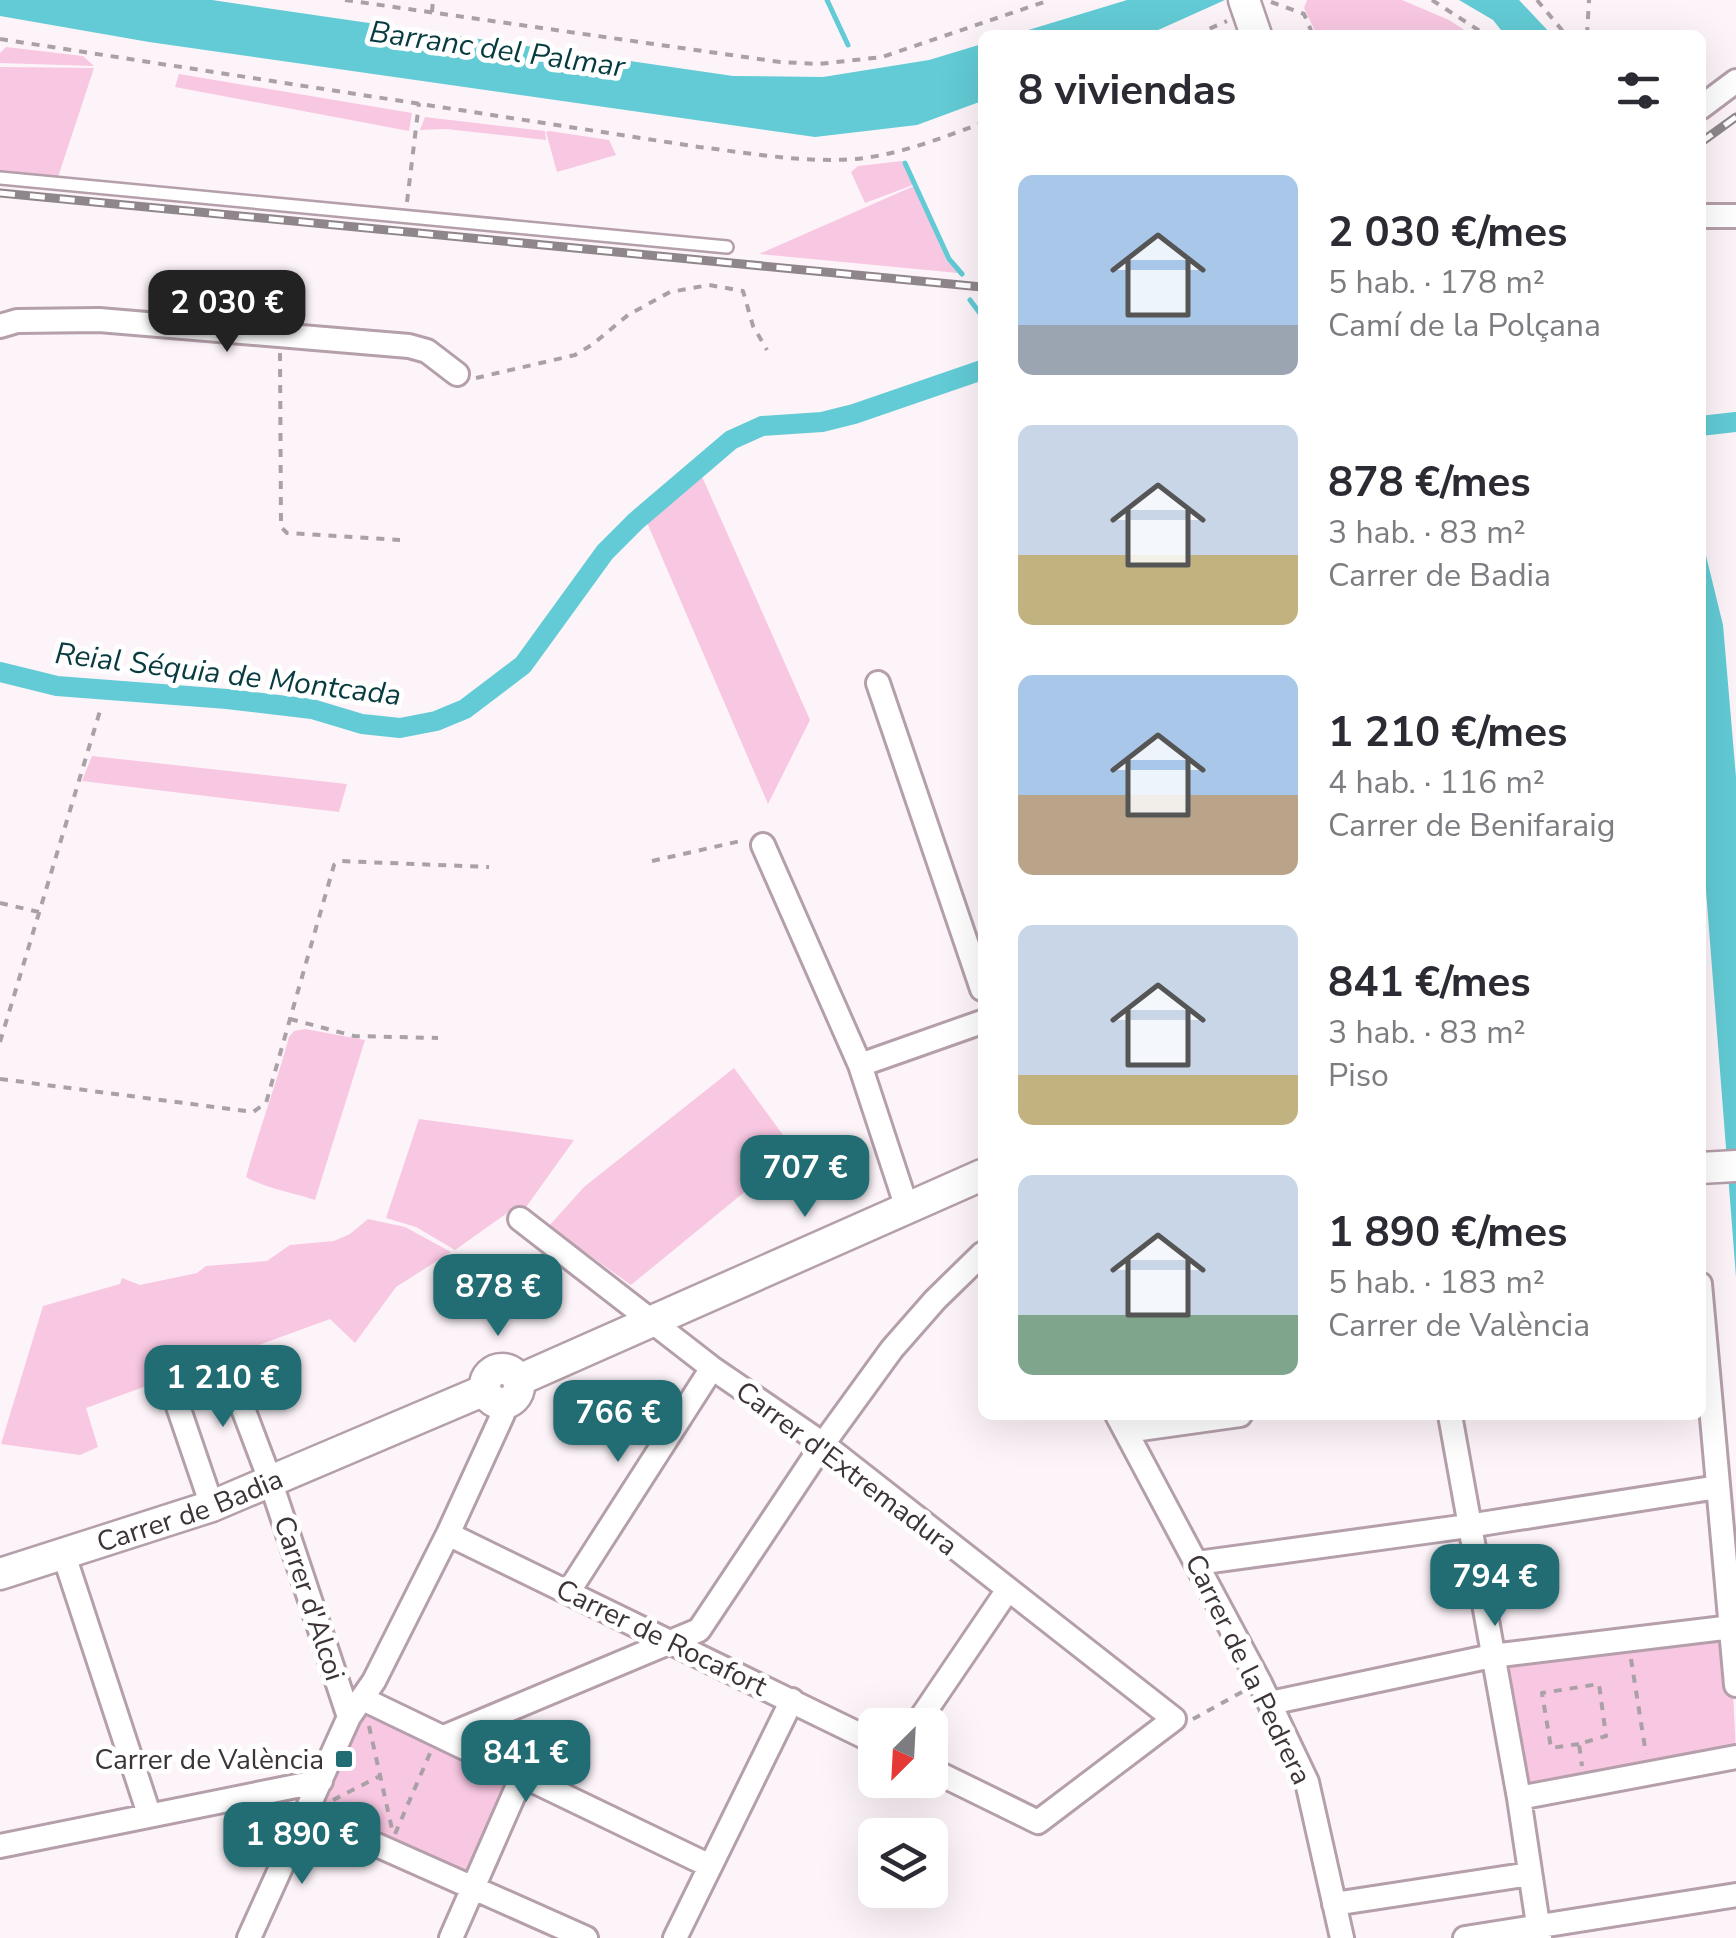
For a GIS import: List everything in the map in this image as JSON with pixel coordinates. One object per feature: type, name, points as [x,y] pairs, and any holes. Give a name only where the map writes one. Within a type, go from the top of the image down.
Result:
[{"type":"street","points":[[1706,104],[1736,81]]},
{"type":"street","points":[[1706,216],[1736,216]]},
{"type":"street","points":[[0,326],[99,320],[409,346],[427,351],[457,374]]},
{"type":"street","points":[[878,683],[978,970]]},
{"type":"street","points":[[763,845],[860,1065],[907,1208]]},
{"type":"street","points":[[860,1065],[978,1023]]},
{"type":"street","points":[[1706,1162],[1736,1163]]},
{"type":"street","name":"Carrer de Badia","points":[[0,1574],[212,1506],[502,1391],[652,1320],[978,1177]]},
{"type":"street","name":"Carrer d'Extremadura","points":[[520,1219],[712,1368],[823,1444],[1179,1722]]},
{"type":"street","points":[[438,1742],[699,1630],[823,1444],[892,1349],[934,1300],[978,1258]]},
{"type":"street","name":"Carrer d'Alcoi","points":[[226,1361],[357,1717]]},
{"type":"street","points":[[568,1592],[712,1368]]},
{"type":"street","points":[[1706,1377],[1736,1685]]},
{"type":"street","points":[[170,1386],[212,1506]]},
{"type":"street","points":[[249,1938],[448,1534],[502,1414],[502,1391]]},
{"type":"street","points":[[1122,1423],[1166,1420]]},
{"type":"street","points":[[1451,1420],[1519,1798],[1539,1932]]},
{"type":"street","name":"Carrer de la Pedrera","points":[[1122,1423],[1308,1782],[1342,1938]]},
{"type":"street","points":[[1197,1563],[1718,1487]]},
{"type":"street","name":"Carrer de Rocafort","points":[[448,1534],[858,1733]]},
{"type":"street","points":[[64,1552],[149,1814]]},
{"type":"street","points":[[928,1708],[1007,1591]]},
{"type":"street","points":[[1264,1693],[1492,1656],[1732,1627]]},
{"type":"street","points":[[674,1938],[792,1700]]},
{"type":"street","points":[[357,1717],[523,1774],[710,1866]]},
{"type":"street","points":[[948,1778],[1038,1822],[1179,1722]]},
{"type":"street","points":[[1519,1798],[1736,1756]]},
{"type":"street","points":[[451,1938],[523,1774]]},
{"type":"street","points":[[0,1846],[149,1814],[327,1784]]},
{"type":"street","points":[[307,1814],[586,1938]]},
{"type":"street","points":[[1334,1904],[1530,1874]]},
{"type":"street","points":[[1465,1938],[1539,1932],[1736,1895]]},
{"type":"lane","points":[[0,178],[727,246]]},
{"type":"path","points":[[345,0],[780,62],[819,64],[882,57],[1050,0]]},
{"type":"path","points":[[432,12],[433,0]]},
{"type":"path","points":[[1432,0],[1478,30]]},
{"type":"path","points":[[1537,0],[1562,30]]},
{"type":"path","points":[[1587,30],[1590,0]]},
{"type":"path","points":[[1208,30],[1254,12],[1304,14],[1311,30]]},
{"type":"path","points":[[0,39],[698,147],[812,160],[858,159],[901,151],[978,124]]},
{"type":"path","points":[[406,216],[419,103]]},
{"type":"path","points":[[457,374],[481,379],[575,355],[648,302],[670,292],[710,286],[743,291],[753,326],[767,350]]},
{"type":"path","points":[[280,333],[282,526],[287,533],[400,540]]},
{"type":"path","points":[[0,1042],[100,712]]},
{"type":"path","points":[[652,861],[751,839],[763,845]]},
{"type":"path","points":[[0,1079],[253,1112],[266,1103],[334,865],[340,861],[489,867]]},
{"type":"path","points":[[0,903],[39,912]]},
{"type":"path","points":[[290,1019],[354,1036],[438,1038]]},
{"type":"path","points":[[1628,1640],[1649,1773]]},
{"type":"path","points":[[1599,1684],[1606,1736],[1579,1744],[1551,1748],[1542,1692],[1599,1684]]},
{"type":"path","points":[[1179,1722],[1264,1693]]},
{"type":"path","points":[[357,1717],[367,1717],[394,1838],[438,1742]]},
{"type":"path","points":[[1579,1744],[1584,1786]]},
{"type":"path","points":[[327,1784],[323,1805],[380,1776]]},
{"type":"shaded area","points":[[1307,0],[1402,0],[1464,30],[1315,30],[1304,8]]},
{"type":"shaded area","points":[[6,47],[83,56],[94,66],[0,63],[0,53]]},
{"type":"shaded area","points":[[0,67],[94,68],[58,177],[0,171]]},
{"type":"shaded area","points":[[179,74],[412,113],[409,131],[175,87]]},
{"type":"shaded area","points":[[425,117],[545,131],[546,140],[446,129],[420,130]]},
{"type":"shaded area","points":[[546,132],[609,140],[616,155],[557,172]]},
{"type":"shaded area","points":[[902,161],[913,185],[865,203],[851,172],[858,166]]},
{"type":"shaded area","points":[[914,186],[947,261],[958,273],[759,254]]},
{"type":"shaded area","points":[[700,472],[810,720],[768,804],[645,518]]},
{"type":"shaded area","points":[[92,756],[347,784],[339,812],[82,781]]},
{"type":"shaded area","points":[[305,1029],[365,1040],[315,1200],[246,1177],[289,1037],[294,1031]]},
{"type":"shaded area","points":[[734,1068],[799,1157],[770,1171],[631,1285],[549,1226],[584,1187]]},
{"type":"shaded area","points":[[419,1119],[574,1140],[524,1210],[517,1206],[455,1250],[416,1227],[386,1218]]},
{"type":"shaded area","points":[[368,1219],[405,1227],[451,1252],[396,1287],[355,1343],[330,1319],[86,1408],[98,1447],[80,1455],[1,1444],[43,1306],[120,1284],[122,1278],[140,1285],[197,1273],[206,1266],[267,1261],[290,1245],[334,1241]]},
{"type":"shaded area","points":[[1730,1630],[1736,1753],[1517,1798],[1494,1658]]},
{"type":"shaded area","points":[[367,1707],[518,1777],[471,1881],[315,1810],[355,1724]]},
{"type":"water","name":"Barranc del Palmar","points":[[0,0],[212,0],[733,76],[823,77],[929,60],[978,45],[978,102],[917,125],[815,137],[149,42],[0,16]]},
{"type":"water","points":[[1127,0],[1225,0],[1158,30],[1028,30]]},
{"type":"water","points":[[1459,0],[1519,0],[1547,30],[1501,30],[1493,20]]},
{"type":"water","points":[[1706,556],[1723,625],[1736,777],[1736,1277],[1706,890]]},
{"type":"waterway","points":[[827,0],[848,45]]},
{"type":"waterway","points":[[905,163],[949,259],[962,274]]},
{"type":"waterway","points":[[970,300],[978,311]]},
{"type":"waterway","name":"Reial Séquia de Montcada","points":[[0,672],[57,686],[312,709],[362,724],[400,728],[436,721],[465,709],[523,665],[605,552],[731,440],[762,426],[822,422],[854,414],[978,371]]},
{"type":"waterway","name":"Reial Séquia de Montcada","points":[[1706,425],[1736,422]]},
{"type":"railway","points":[[1706,139],[1736,117]]},
{"type":"railway","points":[[0,193],[978,287]]},
{"type":"place","name":"Carrer de València","points":[[344,1759]]}]
